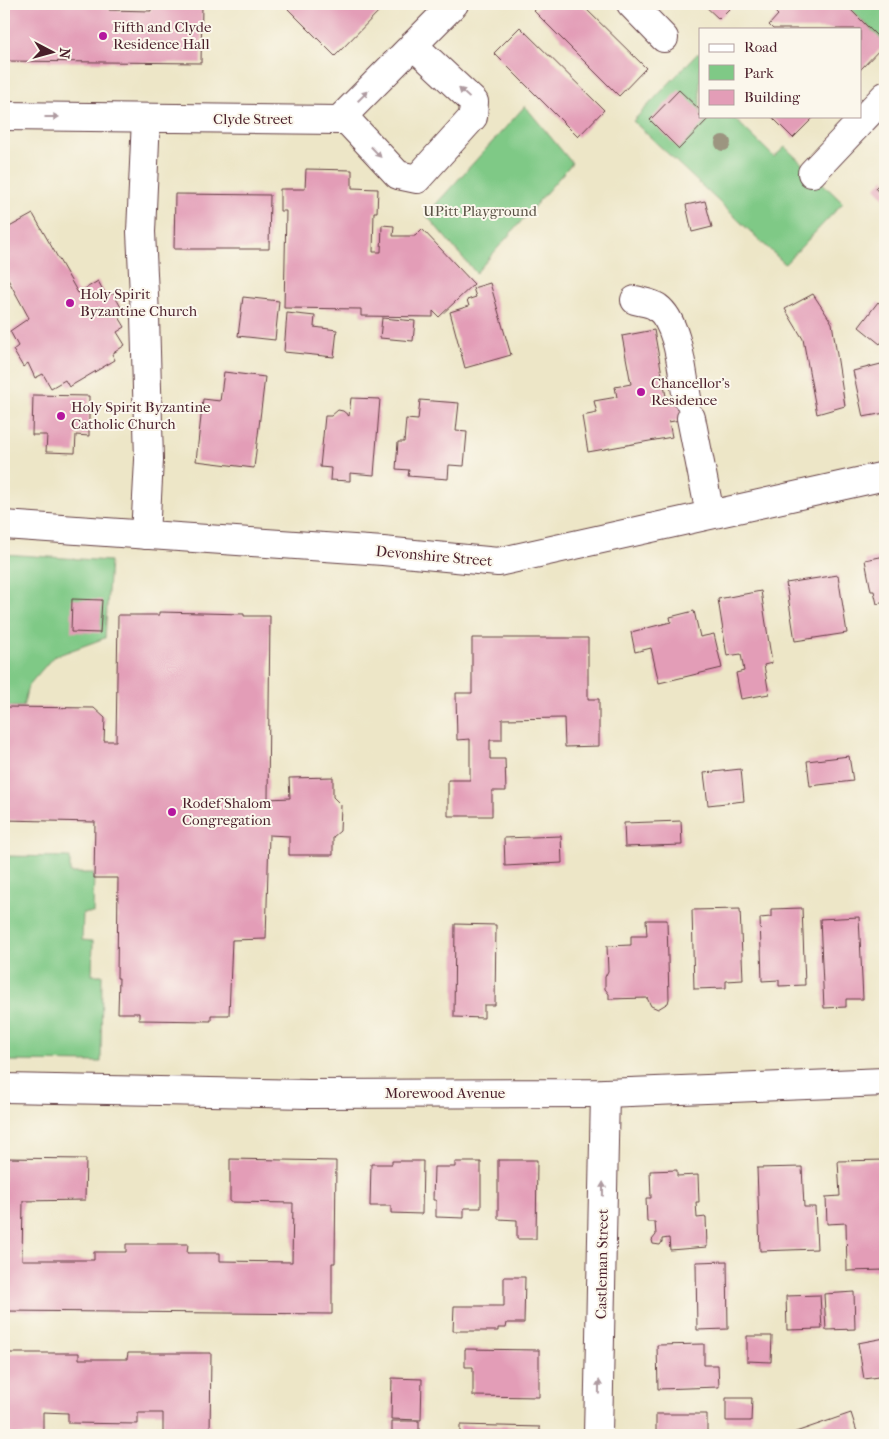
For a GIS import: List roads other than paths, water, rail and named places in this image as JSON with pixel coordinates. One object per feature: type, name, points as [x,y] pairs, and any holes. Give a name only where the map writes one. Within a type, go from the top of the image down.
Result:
[{"type":"street","points":[[413,45],[474,102],[473,117],[417,179],[398,174],[343,116],[413,45],[454,4]]},
{"type":"street","points":[[631,4],[664,38]]},
{"type":"street","points":[[812,174],[885,96]]},
{"type":"street","name":"Clyde Street","points":[[4,116],[339,120],[343,116]]},
{"type":"street","points":[[145,535],[149,460],[141,232],[146,118]]},
{"type":"street","points":[[635,300],[657,307],[670,320],[677,346],[710,514]]},
{"type":"street","name":"Devonshire Street","points":[[4,525],[382,551],[498,562],[885,476]]},
{"type":"street","name":"Morewood Avenue","points":[[4,1088],[308,1094],[605,1093],[885,1082]]},
{"type":"street","name":"Castleman Street","points":[[598,1435],[605,1093]]},
{"type":"place","name":"Fifth and Clyde Residence Hall","points":[[103,36]]},
{"type":"place","name":"Holy Spirit Byzantine Church","points":[[70,303]]},
{"type":"place","name":"Chancellor's Residence","points":[[641,392]]},
{"type":"place","name":"Holy Spirit Byzantine Catholic Church","points":[[61,416]]},
{"type":"place","name":"Rodef Shalom Congregation","points":[[172,812]]},
{"type":"park label","name":"UPitt Playground","points":[[480,211]]}]
